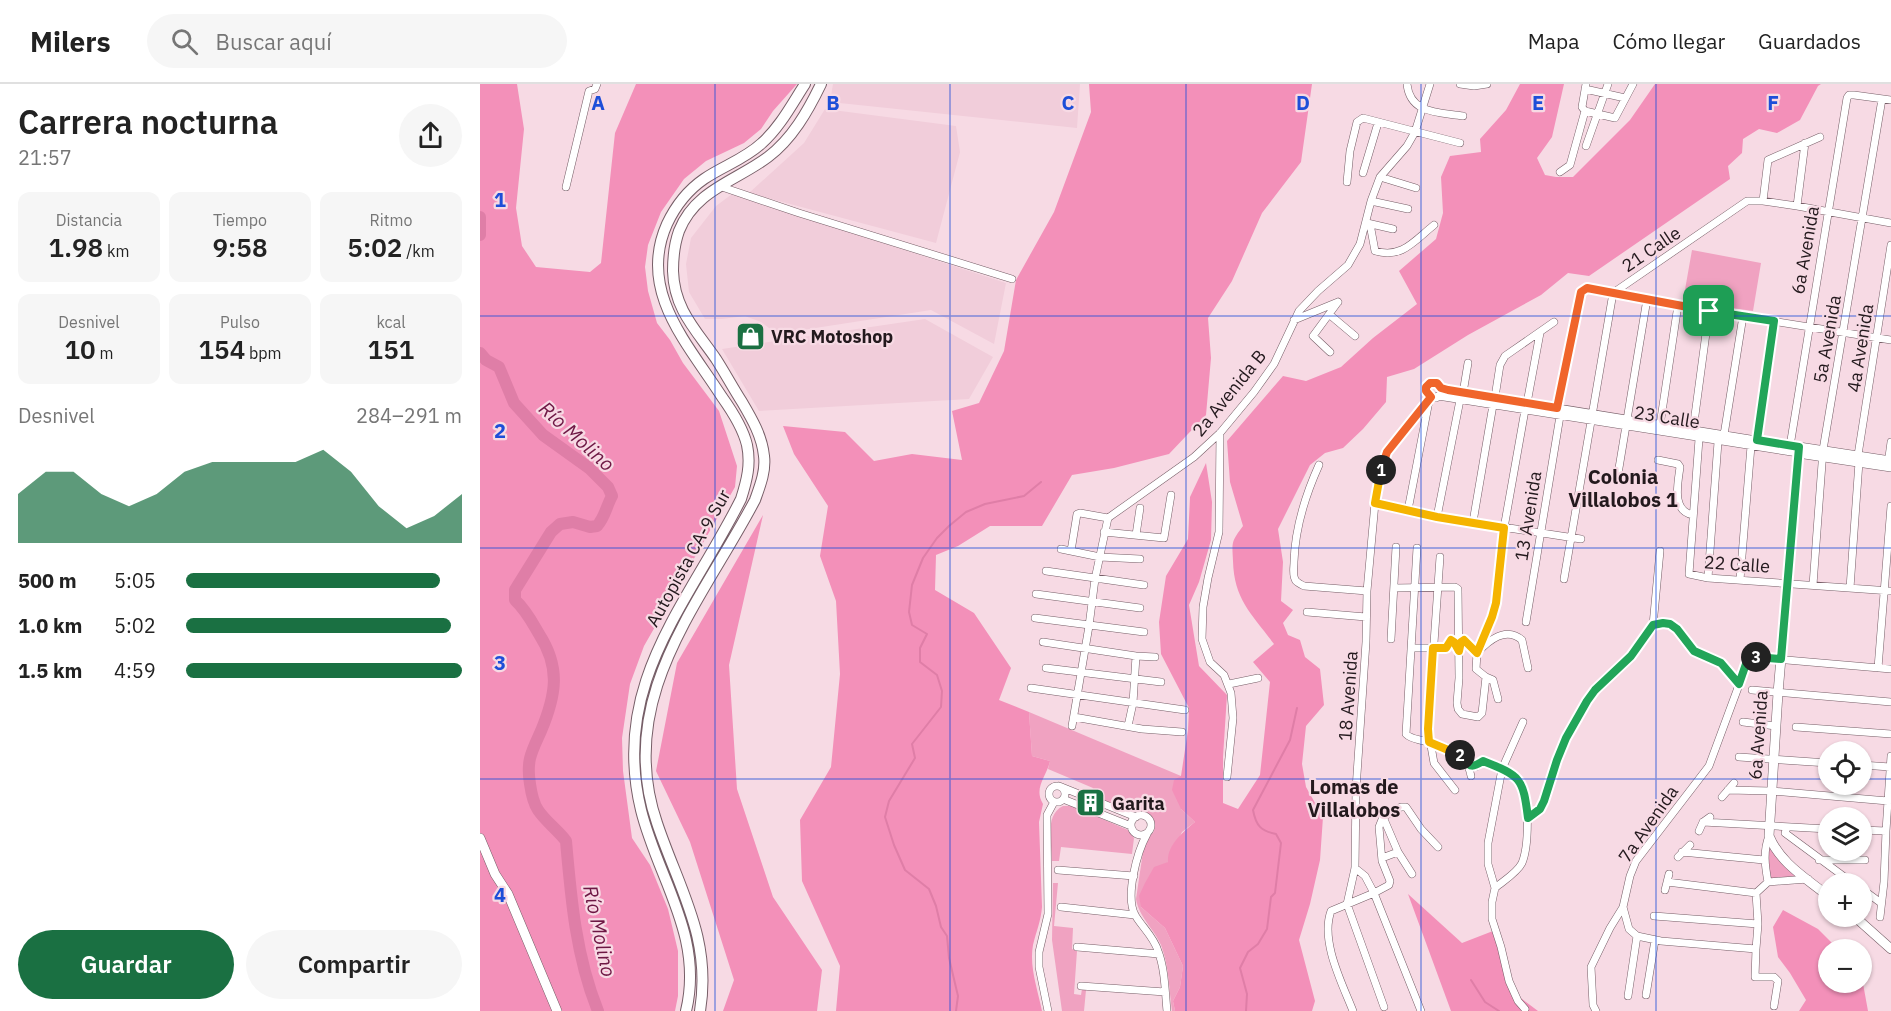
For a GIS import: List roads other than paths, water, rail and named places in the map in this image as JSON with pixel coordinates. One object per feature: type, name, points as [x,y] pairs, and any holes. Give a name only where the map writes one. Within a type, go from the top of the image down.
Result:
[{"type":"highway","name":"Autopista CA-9 Sur","points":[[700,1011],[704,990],[704,971],[699,942],[690,907],[656,822],[649,791],[645,751],[650,710],[656,685],[669,652],[755,500],[763,476],[764,457],[761,439],[753,421],[678,301],[674,286],[673,254],[679,230],[697,203],[709,192],[769,156],[795,129],[821,84]]},
{"type":"highway","name":"Autopista CA-9 Sur","points":[[686,1011],[691,988],[688,943],[641,810],[635,774],[636,728],[645,682],[657,649],[741,499],[749,475],[749,459],[747,443],[734,415],[672,321],[658,278],[658,259],[661,238],[685,197],[705,178],[745,156],[762,143],[784,116],[804,85]]},
{"type":"highway","points":[[804,85],[815,96]]},
{"type":"main road","name":"23 Calle","points":[[1796,449],[1889,464]]},
{"type":"main road","name":"6a Avenida","points":[[1769,831],[1796,449]]},
{"type":"main road","points":[[1769,831],[1779,855],[1818,888]]},
{"type":"main road","points":[[480,838],[495,874],[508,894],[557,1011]]},
{"type":"main road","points":[[1866,927],[1891,949]]},
{"type":"street","points":[[581,84],[589,91]]},
{"type":"street","points":[[589,91],[595,89],[597,84]]},
{"type":"street","points":[[1407,84],[1409,96],[1421,108],[1463,116]]},
{"type":"street","name":"2a Avenida B","points":[[1108,518],[1194,457],[1220,433],[1254,392],[1274,364],[1294,320],[1305,304],[1348,265],[1360,244],[1380,177],[1407,146],[1415,132],[1430,84]]},
{"type":"street","points":[[1460,84],[1487,84]]},
{"type":"street","points":[[1586,146],[1608,84]]},
{"type":"street","points":[[1625,98],[1586,86],[1582,107],[1585,111],[1614,118],[1633,84]]},
{"type":"street","points":[[566,187],[589,91]]},
{"type":"street","name":"6a Avenida","points":[[1796,449],[1809,327],[1848,96],[1882,99]]},
{"type":"street","points":[[1882,99],[1891,100]]},
{"type":"street","name":"5a Avenida","points":[[1813,585],[1823,453],[1882,99]]},
{"type":"street","points":[[1560,172],[1569,165],[1585,111]]},
{"type":"street","points":[[1347,182],[1350,151],[1357,122],[1363,118],[1460,143]]},
{"type":"street","points":[[1363,173],[1378,123]]},
{"type":"street","points":[[1820,137],[1768,160],[1763,201],[1891,223]]},
{"type":"street","points":[[1797,206],[1805,143]]},
{"type":"street","points":[[1380,177],[1416,188]]},
{"type":"street","points":[[719,186],[1012,279]]},
{"type":"street","points":[[1371,201],[1408,209]]},
{"type":"street","name":"21 Calle","points":[[1564,579],[1612,293],[1748,201],[1763,201]]},
{"type":"street","points":[[1368,223],[1376,251],[1391,254],[1407,247],[1434,225]]},
{"type":"street","points":[[1368,223],[1393,230]]},
{"type":"street","name":"4a Avenida","points":[[1850,588],[1859,459],[1891,245]]},
{"type":"street","name":"13 Avenida","points":[[1526,622],[1559,412],[1581,292],[1587,288],[1612,293]]},
{"type":"street","points":[[1612,293],[1891,340]]},
{"type":"street","points":[[1617,480],[1647,299]]},
{"type":"street","points":[[1294,320],[1338,302],[1313,336],[1330,352]]},
{"type":"street","points":[[1660,425],[1678,305]]},
{"type":"street","points":[[1693,430],[1709,311]]},
{"type":"street","points":[[1330,315],[1354,336]]},
{"type":"street","points":[[1724,435],[1743,316]]},
{"type":"street","points":[[1757,440],[1774,321]]},
{"type":"street","points":[[1473,522],[1502,360],[1554,322]]},
{"type":"street","points":[[1498,699],[1494,682],[1476,669],[1477,653],[1496,603],[1504,528],[1540,333]]},
{"type":"street","points":[[1437,517],[1468,363]]},
{"type":"street","points":[[1408,510],[1432,398],[1441,393],[1441,388],[1437,383],[1429,384],[1426,391],[1432,398]]},
{"type":"street","name":"23 Calle","points":[[1441,388],[1461,396]]},
{"type":"street","name":"23 Calle","points":[[1432,398],[1461,396],[1627,423],[1699,439],[1796,449]]},
{"type":"street","name":"18 Avenida","points":[[1347,904],[1355,868],[1356,789],[1367,591],[1375,503],[1387,452],[1432,398]]},
{"type":"street","name":"23 Calle","points":[[1627,423],[1693,430],[1796,449]]},
{"type":"street","points":[[1220,433],[1220,532],[1205,597],[1202,639],[1209,662],[1224,675],[1231,693],[1233,718],[1227,777]]},
{"type":"street","points":[[1658,460],[1678,464],[1680,468],[1677,499],[1685,512],[1693,515],[1699,439]]},
{"type":"street","points":[[1708,578],[1718,442]]},
{"type":"street","points":[[1889,464],[1891,442]]},
{"type":"street","points":[[1740,580],[1750,446]]},
{"type":"street","points":[[1319,465],[1311,483],[1294,540],[1294,575],[1297,582],[1304,586],[1367,591]]},
{"type":"street","points":[[1104,532],[1164,538],[1171,495]]},
{"type":"street","points":[[1375,503],[1437,517],[1581,539]]},
{"type":"street","points":[[1878,668],[1887,591],[1891,506]]},
{"type":"street","points":[[1136,535],[1140,508]]},
{"type":"street","points":[[1071,551],[1077,514],[1108,518],[1095,579],[1072,726]]},
{"type":"street","name":"22 Calle","points":[[1693,515],[1689,574],[1708,578],[1887,591]]},
{"type":"street","points":[[1391,639],[1396,547]]},
{"type":"street","points":[[1417,548],[1406,734],[1460,755],[1476,767],[1483,761],[1519,779],[1524,790],[1528,818],[1522,862],[1495,888]]},
{"type":"street","points":[[1061,549],[1100,557],[1140,559]]},
{"type":"street","points":[[1528,818],[1540,809],[1566,738],[1587,701],[1595,690],[1631,656],[1653,625],[1660,551]]},
{"type":"street","points":[[1440,557],[1428,729],[1434,763],[1455,790]]},
{"type":"street","points":[[1046,571],[1143,585]]},
{"type":"street","points":[[1394,588],[1455,587],[1459,591],[1457,703],[1458,710],[1462,714],[1478,717],[1482,713],[1486,677]]},
{"type":"street","points":[[1036,594],[1140,608]]},
{"type":"street","points":[[1307,612],[1366,617]]},
{"type":"street","points":[[1035,618],[1144,632]]},
{"type":"street","points":[[1653,625],[1670,624],[1677,629],[1694,651],[1721,663],[1739,684]]},
{"type":"street","points":[[1477,653],[1484,645],[1498,636],[1513,634],[1522,640],[1528,668]]},
{"type":"street","points":[[1411,648],[1446,648],[1451,640],[1459,651]]},
{"type":"street","points":[[1459,651],[1461,642],[1464,640],[1477,653]]},
{"type":"street","points":[[1042,642],[1155,657]]},
{"type":"street","points":[[1128,726],[1136,679],[1136,656]]},
{"type":"street","name":"7a Avenida","points":[[1596,1011],[1593,1005],[1591,967],[1623,907],[1636,861],[1709,766],[1749,658],[1781,659]]},
{"type":"street","points":[[1781,659],[1891,669]]},
{"type":"street","points":[[1046,668],[1161,682]]},
{"type":"street","points":[[1229,684],[1258,678]]},
{"type":"street","points":[[1031,688],[1185,710]]},
{"type":"street","points":[[1752,690],[1891,702]]},
{"type":"street","points":[[1074,717],[1182,732]]},
{"type":"street","points":[[1523,722],[1502,769],[1488,843],[1488,864],[1495,888],[1492,919],[1509,981],[1518,1001],[1525,1009]]},
{"type":"street","points":[[1743,722],[1776,726]]},
{"type":"street","points":[[1796,727],[1891,734]]},
{"type":"street","points":[[1880,917],[1881,903],[1888,882],[1886,831],[1891,756]]},
{"type":"street","points":[[1739,757],[1818,762]]},
{"type":"street","points":[[1469,764],[1471,777]]},
{"type":"street","points":[[1872,766],[1890,767]]},
{"type":"street","points":[[1722,797],[1734,783]]},
{"type":"street","points":[[1054,802],[1049,795],[1050,790],[1054,786],[1059,786],[1136,817],[1141,815],[1149,820],[1151,829],[1139,848],[1131,901],[1135,915],[1154,941],[1159,954],[1167,1011]]},
{"type":"street","points":[[1059,786],[1065,791],[1063,799]]},
{"type":"street","points":[[1728,790],[1771,791],[1888,801]]},
{"type":"street","points":[[1082,805],[1085,796]]},
{"type":"street","points":[[1048,1011],[1039,967],[1039,952],[1048,914],[1047,814],[1054,802],[1063,799],[1082,805],[1141,835],[1147,834]]},
{"type":"street","points":[[1353,1011],[1330,948],[1329,915],[1331,911],[1389,885],[1390,881],[1383,866],[1379,827],[1383,817],[1401,807],[1406,807],[1421,829],[1438,847]]},
{"type":"street","points":[[1136,817],[1133,820],[1133,829],[1139,848]]},
{"type":"street","points":[[1383,817],[1398,852],[1412,874]]},
{"type":"street","points":[[1699,831],[1703,822],[1710,817]]},
{"type":"street","points":[[1703,822],[1769,831],[1787,827],[1818,829]]},
{"type":"street","points":[[1787,827],[1785,832],[1818,858]]},
{"type":"street","points":[[1872,830],[1886,831]]},
{"type":"street","name":"6a Avenida","points":[[1765,884],[1764,860],[1769,831]]},
{"type":"street","points":[[1690,845],[1680,854],[1764,860]]},
{"type":"street","points":[[1382,858],[1398,852]]},
{"type":"street","points":[[1821,861],[1838,873]]},
{"type":"street","points":[[1355,868],[1365,876],[1374,893],[1421,1011]]},
{"type":"street","points":[[1058,870],[1134,876]]},
{"type":"street","points":[[1665,890],[1668,878],[1756,894]]},
{"type":"street","points":[[1774,1006],[1777,979],[1755,977],[1758,924],[1756,894],[1765,884],[1808,879]]},
{"type":"street","points":[[1872,896],[1881,903]]},
{"type":"street","points":[[1347,904],[1384,1007]]},
{"type":"street","points":[[1061,907],[1135,915]]},
{"type":"street","points":[[1623,907],[1629,930],[1637,936],[1655,940],[1756,949]]},
{"type":"street","points":[[1654,916],[1758,924]]},
{"type":"street","points":[[1628,996],[1637,936]]},
{"type":"street","points":[[1646,995],[1655,940]]},
{"type":"street","points":[[1077,947],[1159,954]]},
{"type":"street","points":[[1081,986],[1165,992]]},
{"type":"waterway","name":"Río Molino","points":[[480,217],[480,235]]},
{"type":"waterway","name":"Río Molino","points":[[480,353],[486,360],[499,367],[514,403],[543,435],[589,468],[608,487],[612,496],[597,526],[590,527],[573,522],[560,524],[551,532],[515,590],[515,600],[528,616],[546,646],[551,658],[554,682],[550,705],[529,762],[531,790],[538,810],[566,841],[580,949],[584,970],[598,1011]]},
{"type":"waterway","points":[[956,1011],[958,996],[949,958],[947,936],[941,927],[929,889],[905,870],[885,817],[889,801],[915,758],[912,744],[941,707],[942,691],[937,675],[920,662],[920,648],[927,634],[912,625],[909,612],[912,585],[923,558],[937,538],[966,512],[985,504],[1024,496],[1041,482]]},
{"type":"waterway","points":[[1246,1011],[1247,994],[1240,968],[1248,952],[1258,944],[1267,929],[1271,897],[1275,893],[1281,843],[1276,834],[1260,827],[1253,810],[1290,740],[1297,708]]},
{"type":"waterway","points":[[1471,980],[1485,1002],[1499,1011]]},
{"type":"place","name":"VRC Motoshop","points":[[750,336]]},
{"type":"place","name":"Garita","points":[[1091,803]]},
{"type":"district","name":"Colonia Villalobos 1","points":[[1623,488]]},
{"type":"district","name":"Lomas de Villalobos","points":[[1354,798]]}]
